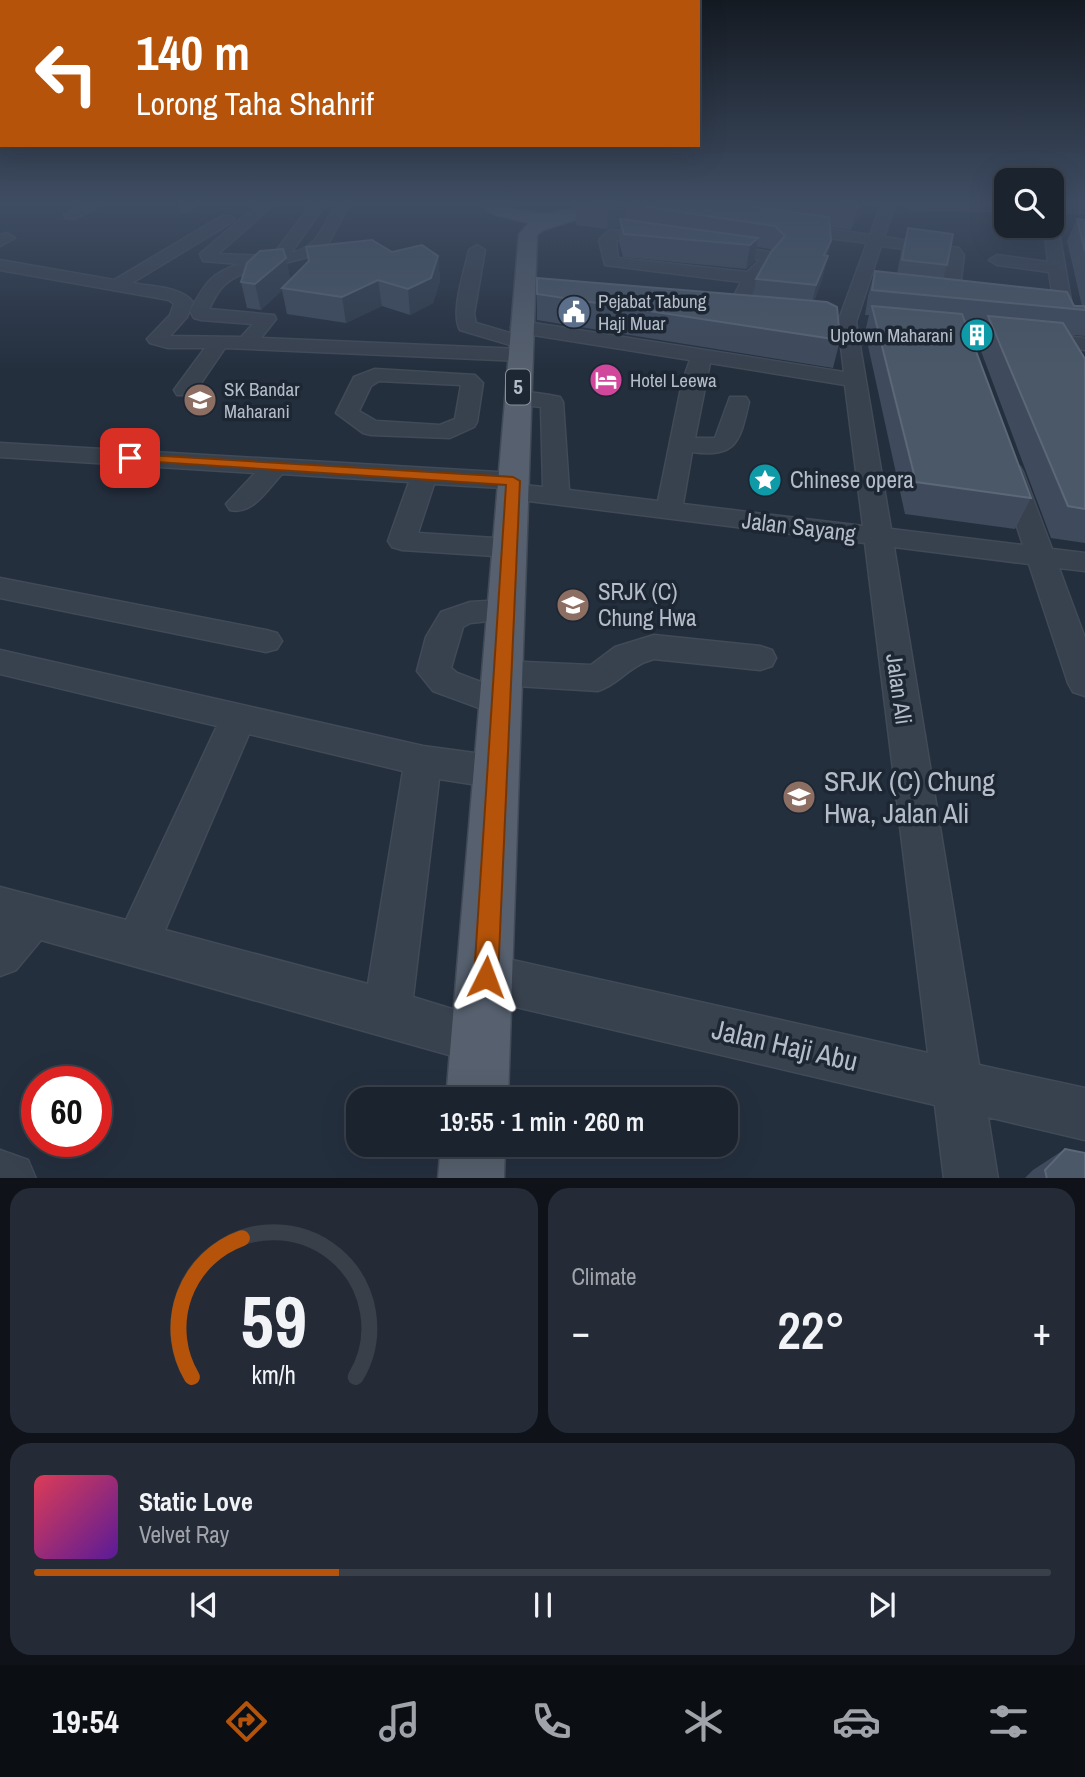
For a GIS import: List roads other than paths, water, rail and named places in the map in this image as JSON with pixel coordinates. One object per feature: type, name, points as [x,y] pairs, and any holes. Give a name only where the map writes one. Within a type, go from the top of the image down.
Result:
[{"type":"main road","name":"5","points":[[478,1087],[520,341],[531,293],[529,260]]},
{"type":"main road","points":[[471,1178],[472,1157]]},
{"type":"street","points":[[116,286],[160,260]]},
{"type":"street","points":[[246,344],[272,315],[201,314],[199,311],[215,282],[222,275],[286,260],[302,277]]},
{"type":"street","points":[[475,260],[465,314],[467,326],[520,341]]},
{"type":"street","points":[[611,260],[620,265],[751,278]]},
{"type":"street","points":[[760,314],[729,311],[751,278],[769,260]]},
{"type":"street","name":"Jalan Ali","points":[[877,260],[865,288],[841,321],[856,385],[971,1178]]},
{"type":"street","points":[[955,260],[943,298],[990,303]]},
{"type":"street","points":[[997,260],[1058,268]]},
{"type":"street","points":[[1057,260],[1064,308],[1083,346]]},
{"type":"street","points":[[0,265],[42,275],[174,296],[184,302],[178,317],[157,339],[168,342],[461,353],[558,332],[856,385]]},
{"type":"street","points":[[1040,307],[1085,308]]},
{"type":"street","points":[[841,321],[873,324]]},
{"type":"street","points":[[911,328],[1083,346]]},
{"type":"street","points":[[558,332],[556,340],[571,347],[664,362]]},
{"type":"street","points":[[961,332],[971,359]]},
{"type":"street","points":[[185,390],[219,342]]},
{"type":"street","points":[[453,377],[461,353]]},
{"type":"street","points":[[669,511],[693,383],[702,356]]},
{"type":"street","points":[[723,371],[856,385]]},
{"type":"street","points":[[375,375],[453,377],[464,378],[472,383],[466,422],[450,430],[372,428],[347,413],[366,378],[375,375]]},
{"type":"street","points":[[469,406],[517,401],[552,402],[555,497]]},
{"type":"street","points":[[682,443],[712,447],[723,445],[728,441],[738,402]]},
{"type":"street","points":[[347,471],[372,428]]},
{"type":"street","name":"Jalan Sayang","points":[[0,450],[424,476],[513,486],[555,497],[1085,562]]},
{"type":"street","points":[[1003,451],[1085,683]]},
{"type":"street","points":[[239,504],[276,466]]},
{"type":"street","points":[[424,476],[402,541],[510,548]]},
{"type":"street","points":[[0,588],[267,641]]},
{"type":"street","points":[[506,611],[468,611],[448,620],[444,626],[434,671],[445,682],[501,688],[598,678],[626,655],[654,647],[760,658]]},
{"type":"street","points":[[0,662],[423,761],[497,772]]},
{"type":"street","points":[[137,944],[238,719]]},
{"type":"street","points":[[387,1014],[423,761]]},
{"type":"street","points":[[0,954],[17,912],[481,1040]]},
{"type":"street","name":"Jalan Haji Abu","points":[[486,977],[1085,1114]]},
{"type":"street","points":[[0,1177],[9,1178]]},
{"type":"place","name":"Pejabat Tabung Haji Muar","points":[[574,312]]},
{"type":"place","name":"Uptown Maharani","points":[[977,335]]},
{"type":"place","name":"Hotel Leewa","points":[[606,380]]},
{"type":"place","name":"SK Bandar Maharani","points":[[200,400]]},
{"type":"place","name":"Chinese opera","points":[[765,480]]},
{"type":"place","name":"SRJK (C) Chung Hwa","points":[[573,605]]},
{"type":"place","name":"SRJK (C) Chung Hwa, Jalan Ali","points":[[799,797]]}]
